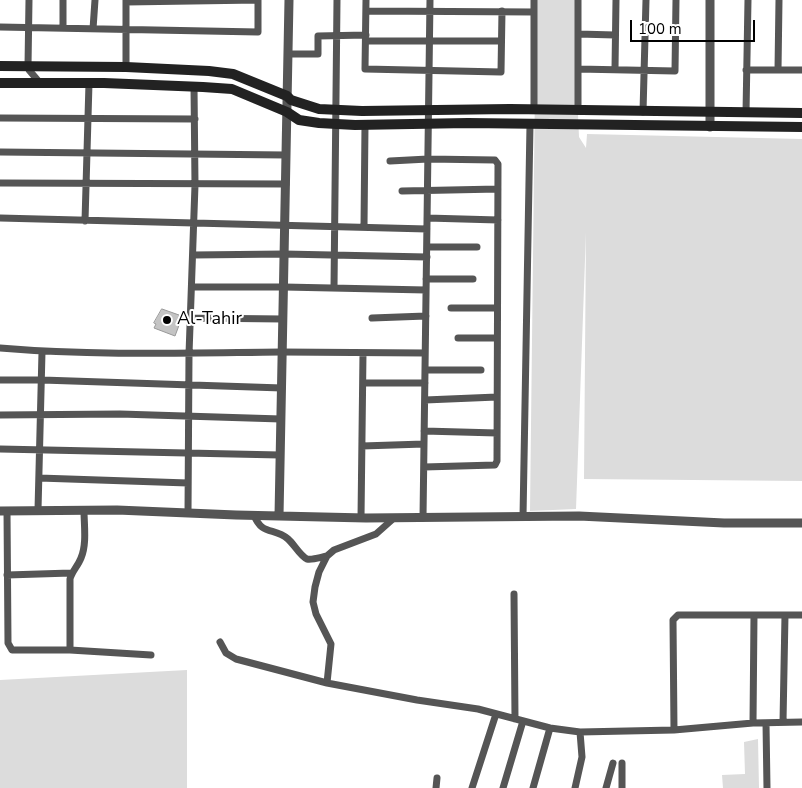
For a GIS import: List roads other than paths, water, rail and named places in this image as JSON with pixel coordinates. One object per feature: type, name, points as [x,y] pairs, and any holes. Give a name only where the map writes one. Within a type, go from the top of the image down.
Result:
[{"type":"main road","points":[[0,66],[126,67],[233,74],[287,96],[291,100],[318,109],[802,114]]},
{"type":"main road","points":[[0,83],[89,83],[232,89],[287,112],[299,120],[336,124],[802,127]]},
{"type":"street","points":[[29,0],[28,66],[40,83]]},
{"type":"street","points":[[63,0],[63,28]]},
{"type":"street","points":[[93,29],[94,0]]},
{"type":"street","points":[[0,27],[126,30],[258,32],[258,0],[126,1],[126,30],[126,67]]},
{"type":"street","points":[[279,516],[289,0]]},
{"type":"street","points":[[334,288],[337,0]]},
{"type":"street","points":[[366,0],[365,69],[500,72],[502,11]]},
{"type":"street","points":[[423,518],[430,0]]},
{"type":"street","points":[[534,0],[534,110]]},
{"type":"street","points":[[578,0],[578,111]]},
{"type":"street","points":[[615,70],[616,0]]},
{"type":"street","points":[[643,112],[646,0]]},
{"type":"street","points":[[578,69],[675,70],[676,0]]},
{"type":"street","points":[[710,0],[710,127]]},
{"type":"street","points":[[746,113],[748,0]]},
{"type":"street","points":[[778,70],[779,0]]},
{"type":"street","points":[[366,11],[534,12]]},
{"type":"street","points":[[578,34],[615,35]]},
{"type":"street","points":[[288,54],[318,54],[318,36],[429,41],[501,41]]},
{"type":"street","points":[[746,70],[802,70]]},
{"type":"street","points":[[85,221],[89,83]]},
{"type":"street","points":[[188,513],[189,354],[195,185],[194,86]]},
{"type":"street","points":[[0,118],[195,120]]},
{"type":"street","points":[[364,228],[365,125]]},
{"type":"street","points":[[523,517],[530,125]]},
{"type":"street","points":[[0,152],[286,155]]},
{"type":"street","points":[[390,161],[428,159],[494,160],[498,164],[497,461],[495,465],[424,467]]},
{"type":"street","points":[[0,184],[286,184]]},
{"type":"street","points":[[402,191],[498,189]]},
{"type":"street","points":[[0,218],[427,229]]},
{"type":"street","points":[[427,218],[498,220]]},
{"type":"street","points":[[427,247],[477,247]]},
{"type":"street","points":[[193,254],[427,257]]},
{"type":"street","points":[[426,280],[473,279]]},
{"type":"street","points":[[192,287],[426,290]]},
{"type":"street","points":[[451,308],[497,308]]},
{"type":"street","points":[[372,318],[426,316]]},
{"type":"street","points":[[191,318],[283,319]]},
{"type":"street","points":[[458,338],[497,338]]},
{"type":"street","points":[[0,348],[42,352],[189,354],[282,352],[426,353]]},
{"type":"street","points":[[38,510],[42,352]]},
{"type":"street","points":[[361,518],[363,353]]},
{"type":"street","points":[[425,370],[481,370]]},
{"type":"street","points":[[0,380],[282,388]]},
{"type":"street","points":[[363,383],[425,383]]},
{"type":"street","points":[[425,400],[497,397]]},
{"type":"street","points":[[0,415],[120,414],[281,419]]},
{"type":"street","points":[[424,431],[497,433]]},
{"type":"street","points":[[362,446],[424,444]]},
{"type":"street","points":[[0,449],[280,455]]},
{"type":"street","points":[[39,478],[188,483]]},
{"type":"street","points":[[151,655],[70,650],[12,650],[8,643],[4,511],[84,510],[361,518],[579,516],[802,523]]},
{"type":"street","points":[[70,650],[71,573],[81,560],[83,551],[84,510]]},
{"type":"street","points":[[254,516],[261,528],[287,538],[304,557],[313,559],[327,556]]},
{"type":"street","points":[[327,683],[332,648],[329,638],[316,614],[313,602],[315,587],[327,556],[334,550],[376,534],[394,518]]},
{"type":"street","points":[[7,575],[71,573]]},
{"type":"street","points":[[503,788],[519,720],[514,594]]},
{"type":"street","points":[[674,730],[672,620],[678,615],[802,615]]},
{"type":"street","points":[[753,723],[754,615]]},
{"type":"street","points":[[783,722],[785,615]]},
{"type":"street","points":[[220,642],[226,654],[236,659],[327,683],[478,709],[550,728],[580,732],[674,730],[753,723],[802,722]]},
{"type":"street","points":[[472,788],[496,714]]},
{"type":"street","points":[[766,723],[767,788]]},
{"type":"street","points":[[533,788],[550,728]]},
{"type":"street","points":[[575,788],[582,757],[580,732]]},
{"type":"street","points":[[606,788],[612,763]]},
{"type":"street","points":[[622,763],[622,788]]},
{"type":"street","points":[[436,788],[437,778]]},
{"type":"place","name":"Al-Tahir","points":[[167,320]]}]
